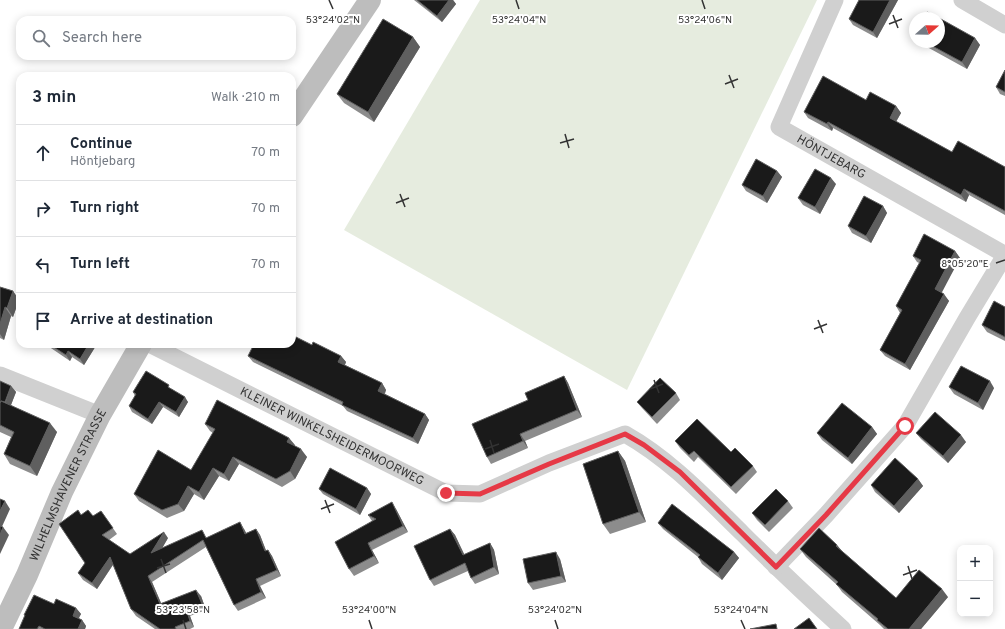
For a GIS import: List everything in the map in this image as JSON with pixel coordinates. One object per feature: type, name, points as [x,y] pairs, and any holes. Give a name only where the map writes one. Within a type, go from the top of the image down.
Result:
[{"type":"street","points":[[296,110],[370,0]]},
{"type":"street","name":"HÖNTJEBARG","points":[[776,567],[826,515],[905,426],[966,318],[1005,255],[779,127],[835,0]]},
{"type":"street","points":[[962,0],[1005,25]]},
{"type":"street","name":"WILHELMSHAVENER STRASSE","points":[[1,629],[27,575],[62,492],[100,415],[139,348]]},
{"type":"street","name":"KLEINER WINKELSHEIDERMOORWEG","points":[[157,348],[446,493],[480,494],[549,464],[625,434],[644,445],[680,472],[776,567],[843,629]]},
{"type":"street","points":[[0,375],[100,415]]},
{"type":"shaded area","points":[[480,0],[817,0],[627,390],[344,230]]},
{"type":"building","points":[[417,0],[449,0],[437,16]]},
{"type":"building","points":[[859,0],[890,0],[873,32],[849,19]]},
{"type":"building","points":[[383,19],[413,37],[368,112],[337,94]]},
{"type":"building","points":[[945,21],[975,38],[962,62],[936,48],[945,48]]},
{"type":"building","points":[[1005,70],[1005,92],[996,87]]},
{"type":"building","points":[[823,76],[866,100],[870,92],[896,106],[890,118],[952,152],[958,141],[1005,167],[1005,211],[964,189],[961,195],[828,122],[827,124],[804,112]]},
{"type":"building","points":[[756,159],[777,171],[763,196],[742,185]]},
{"type":"building","points":[[815,169],[831,178],[815,207],[798,198]]},
{"type":"building","points":[[864,196],[883,206],[866,236],[848,226]]},
{"type":"building","points":[[924,234],[955,251],[935,289],[944,294],[905,364],[880,350],[902,310],[896,306],[921,260],[913,256]]},
{"type":"building","points":[[0,287],[13,291],[7,308],[5,307],[0,324]]},
{"type":"building","points":[[994,301],[1005,307],[1005,337],[982,325]]},
{"type":"building","points":[[296,337],[312,345],[313,342],[341,356],[338,362],[382,383],[378,391],[425,414],[413,438],[342,405],[343,402],[248,356],[252,348],[296,348]]},
{"type":"building","points":[[55,348],[87,348],[80,359],[68,351],[66,355]]},
{"type":"building","points":[[961,366],[990,381],[978,403],[949,387]]},
{"type":"building","points":[[146,371],[185,397],[176,412],[159,402],[148,419],[129,406],[136,394],[133,392]]},
{"type":"building","points":[[564,376],[577,410],[520,434],[523,441],[487,457],[472,424],[528,400],[525,393]]},
{"type":"building","points":[[660,378],[676,393],[652,417],[637,402]]},
{"type":"building","points":[[0,381],[11,386],[5,402],[0,402]]},
{"type":"building","points":[[217,400],[289,438],[287,442],[301,449],[290,471],[276,479],[233,457],[224,474],[213,468],[199,492],[188,486],[178,504],[162,510],[134,494],[158,450],[191,470],[215,429],[205,424]]},
{"type":"building","points":[[1,401],[50,423],[30,466],[4,454],[14,432],[0,425]]},
{"type":"building","points":[[842,403],[872,427],[848,458],[817,433]]},
{"type":"building","points":[[935,412],[961,435],[943,456],[916,433]]},
{"type":"building","points":[[697,419],[731,452],[735,448],[753,466],[731,487],[694,451],[689,455],[675,441]]},
{"type":"building","points":[[618,451],[639,512],[603,524],[583,464]]},
{"type":"building","points":[[895,458],[918,479],[894,506],[871,485]]},
{"type":"building","points":[[330,468],[367,488],[356,509],[319,489]]},
{"type":"building","points":[[776,489],[788,501],[765,525],[752,513]]},
{"type":"building","points":[[0,499],[5,501],[0,511]]},
{"type":"building","points":[[392,502],[403,526],[368,543],[374,556],[349,569],[335,542],[376,519],[368,515]]},
{"type":"building","points":[[672,504],[734,552],[718,573],[698,557],[700,555],[658,523]]},
{"type":"building","points":[[78,510],[81,515],[88,510],[93,516],[101,511],[113,528],[102,535],[130,554],[164,532],[151,553],[202,530],[206,538],[240,522],[245,534],[256,529],[265,551],[268,550],[277,570],[256,579],[261,592],[234,605],[203,540],[148,576],[160,604],[196,590],[202,604],[186,609],[190,621],[175,627],[176,629],[160,629],[131,609],[110,557],[92,583],[78,573],[85,563],[59,524]]},
{"type":"building","points":[[0,526],[3,527],[0,535]]},
{"type":"building","points":[[819,528],[837,545],[836,546],[896,598],[919,570],[942,589],[909,629],[888,629],[836,584],[838,582],[800,549]]},
{"type":"building","points":[[450,529],[463,555],[490,543],[494,567],[471,578],[465,563],[430,580],[414,546]]},
{"type":"building","points":[[556,552],[561,576],[528,583],[523,559]]},
{"type":"building","points":[[34,595],[54,604],[56,599],[76,608],[73,616],[82,620],[78,629],[45,629],[39,626],[37,629],[19,629]]},
{"type":"building","points":[[809,618],[817,629],[794,629]]},
{"type":"building","points":[[776,624],[777,629],[750,629]]},
{"type":"route","points":[[446,493],[480,494],[549,464],[625,434],[644,445],[680,472],[776,567],[826,515],[905,426]]}]
